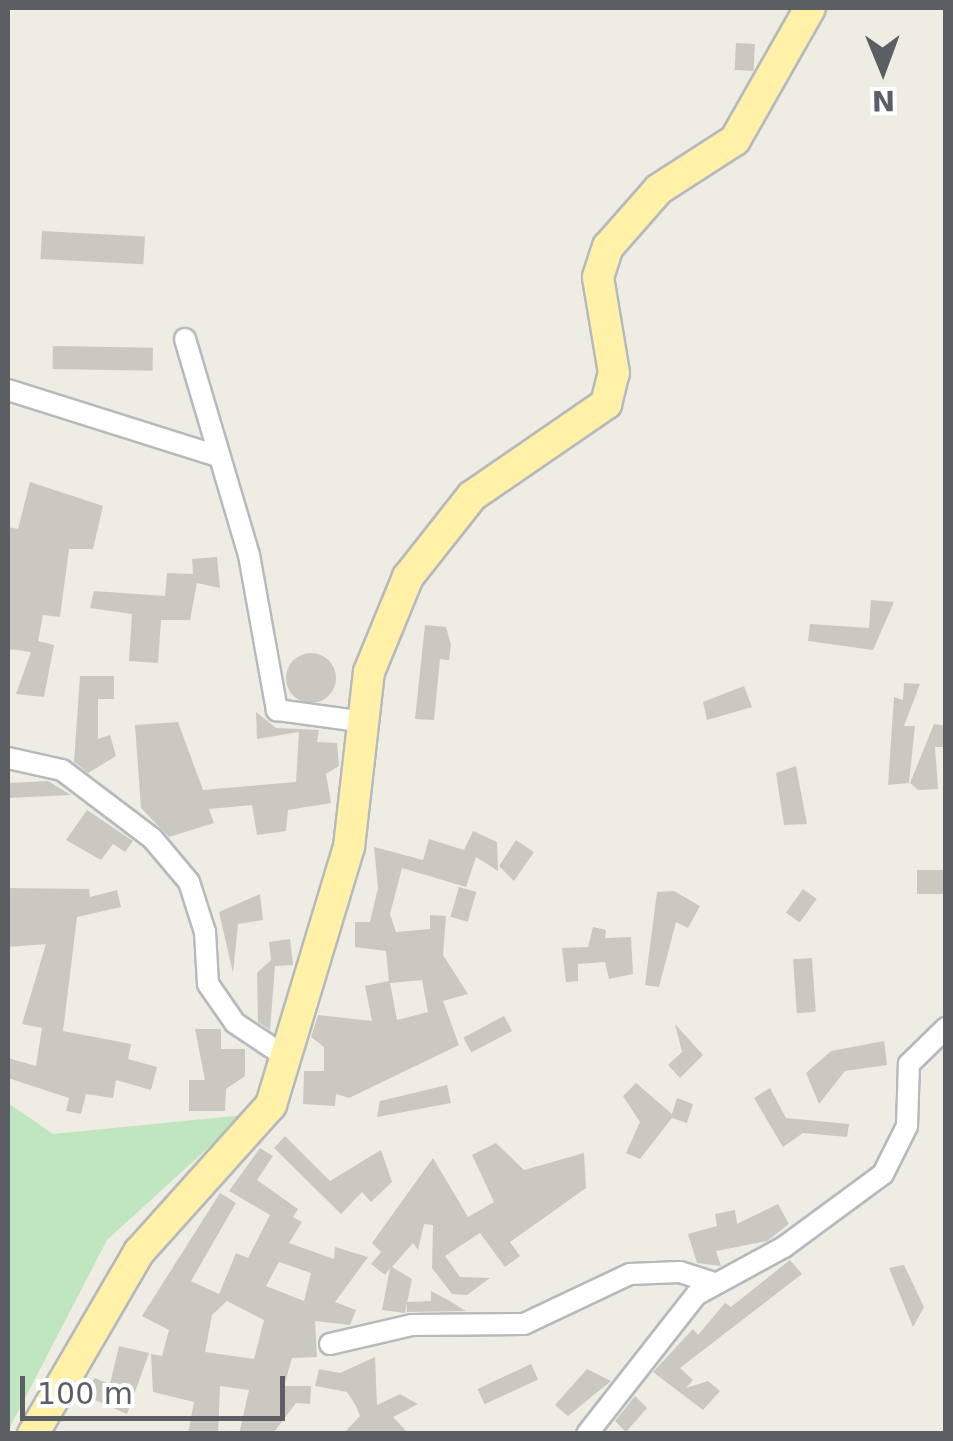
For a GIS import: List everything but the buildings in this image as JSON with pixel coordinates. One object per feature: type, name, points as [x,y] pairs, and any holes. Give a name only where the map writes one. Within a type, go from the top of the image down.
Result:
[{"type":"main road","points":[[33,1434],[139,1252],[263,1116],[349,847],[358,721],[408,577],[472,496],[606,404],[614,373],[598,277],[608,247],[659,189],[734,140],[810,8]]},
{"type":"street","points":[[185,339],[220,457],[277,710],[358,721]]},
{"type":"street","points":[[8,390],[220,457]]},
{"type":"street","points":[[8,758],[62,770],[152,838],[189,882],[206,932],[208,984],[235,1024],[283,1055]]},
{"type":"street","points":[[587,1434],[714,1283],[784,1247],[883,1174],[908,1126],[909,1064],[946,1028]]},
{"type":"street","points":[[330,1344],[412,1325],[524,1324],[630,1274],[680,1272],[714,1283]]},
{"type":"green space","points":[[8,1103],[53,1134],[244,1115],[107,1240],[9,1429]]}]
